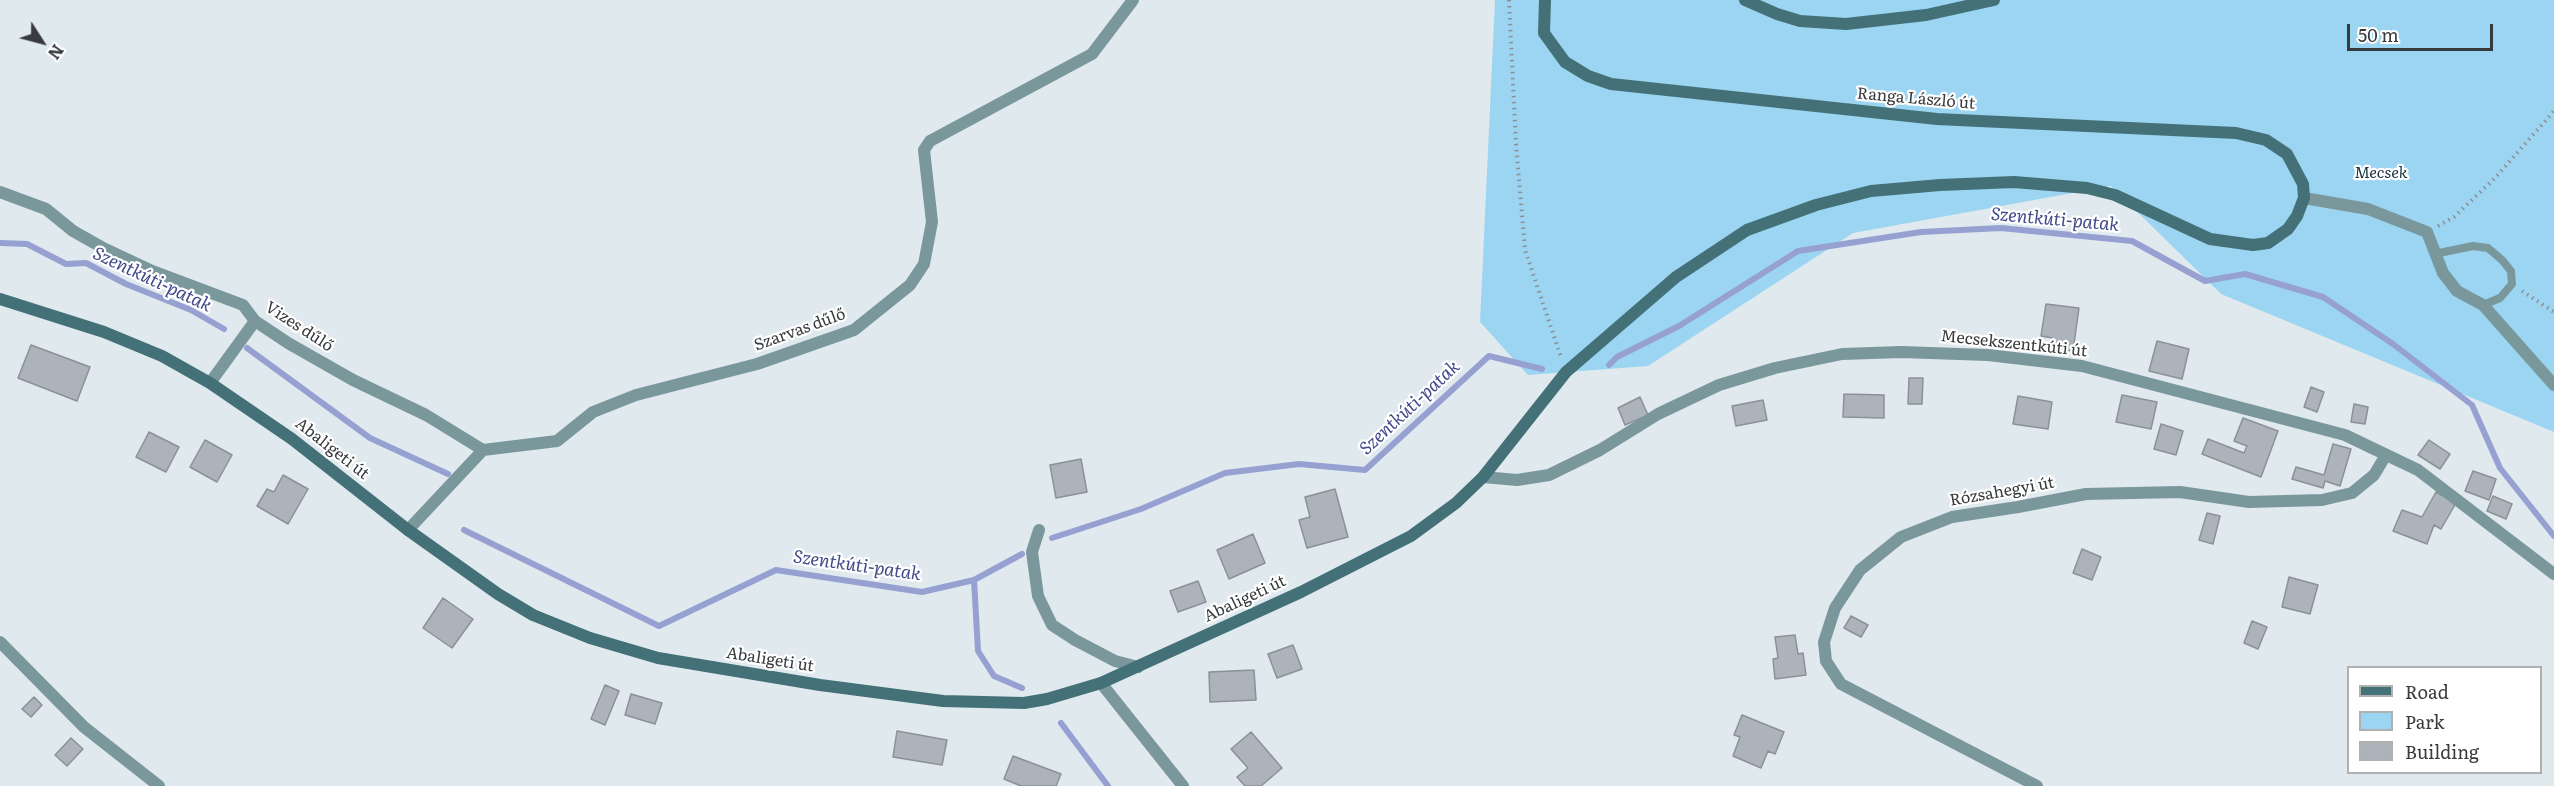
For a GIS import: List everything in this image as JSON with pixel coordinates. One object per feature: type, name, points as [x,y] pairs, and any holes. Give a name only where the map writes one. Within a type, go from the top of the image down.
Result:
[{"type":"main road","name":"Ranga László út","points":[[1545,0],[1544,33],[1565,62],[1587,76],[1611,84],[1937,119],[2236,133],[2266,140],[2287,154],[2303,184],[2304,198]]},
{"type":"main road","points":[[1744,0],[1800,21],[1846,24],[1926,15],[1994,0]]},
{"type":"main road","name":"Abaligeti út","points":[[0,299],[104,332],[162,356],[210,383],[292,439],[465,572],[532,615],[590,638],[658,658],[785,680],[943,701],[1024,703],[1047,699],[1101,683],[1138,667],[1301,591],[1410,536],[1456,503],[1483,477],[1566,372],[1676,277],[1747,230],[1816,205],[1871,191],[1940,184],[2014,182],[2086,188],[2115,195],[2210,239],[2253,245],[2268,243],[2288,229],[2297,216],[2304,198]]},
{"type":"street","name":"Szarvas dűlő","points":[[483,450],[557,441],[593,412],[636,395],[757,364],[854,330],[910,285],[924,264],[932,222],[924,150],[930,141],[1092,54],[1133,0]]},
{"type":"street","name":"Vizes dűlő","points":[[0,192],[46,209],[73,231],[150,270],[243,305],[255,321],[352,380],[426,415],[483,450]]},
{"type":"street","points":[[2304,198],[2368,210],[2427,232],[2443,273],[2457,291],[2483,305],[2554,385]]},
{"type":"street","points":[[210,383],[255,321]]},
{"type":"street","name":"Mecsekszentkúti út","points":[[1483,477],[1516,480],[1549,475],[1600,450],[1658,414],[1719,385],[1775,368],[1842,354],[1901,352],[1988,355],[2082,366],[2345,435],[2418,470],[2554,574]]},
{"type":"street","points":[[408,530],[483,450]]},
{"type":"street","name":"Rózsahegyi út","points":[[2037,786],[1841,684],[1826,661],[1824,642],[1835,608],[1860,570],[1901,537],[1952,517],[2086,494],[2180,492],[2249,502],[2322,500],[2352,493],[2374,475],[2386,455]]},
{"type":"street","points":[[1039,530],[1032,552],[1038,596],[1052,625],[1115,661],[1138,667]]},
{"type":"street","points":[[0,642],[84,727],[159,786]]},
{"type":"street","points":[[1101,683],[1183,786]]},
{"type":"lane","points":[[2434,254],[2473,246],[2488,248],[2511,271],[2512,284],[2500,298],[2483,305]]},
{"type":"path","points":[[1509,0],[1516,144],[1525,250],[1566,372]]},
{"type":"path","points":[[2427,232],[2454,217],[2494,179],[2554,111]]},
{"type":"path","points":[[2512,284],[2554,312]]},
{"type":"green space","name":"Mecsek","points":[[1495,0],[2554,0],[2554,432],[2221,294],[2111,186],[1853,233],[1648,366],[1528,375],[1480,322]]},
{"type":"building","points":[[2046,304],[2079,308],[2073,351],[2051,348],[2052,338],[2041,336]]},
{"type":"building","points":[[2157,341],[2189,349],[2182,379],[2149,371]]},
{"type":"building","points":[[31,345],[90,367],[77,401],[18,378]]},
{"type":"building","points":[[1909,378],[1923,378],[1922,404],[1908,404]]},
{"type":"building","points":[[2311,387],[2324,392],[2317,412],[2304,407]]},
{"type":"building","points":[[1844,394],[1884,395],[1884,418],[1843,417]]},
{"type":"building","points":[[2122,395],[2157,402],[2151,429],[2116,422]]},
{"type":"building","points":[[2018,396],[2052,402],[2048,429],[2013,424]]},
{"type":"building","points":[[1640,397],[1648,415],[1625,425],[1618,408]]},
{"type":"building","points":[[1763,400],[1767,420],[1736,426],[1732,406]]},
{"type":"building","points":[[2354,404],[2368,407],[2365,424],[2351,422]]},
{"type":"building","points":[[2243,418],[2278,431],[2261,477],[2202,454],[2208,439],[2244,453],[2247,446],[2234,441]]},
{"type":"building","points":[[2161,424],[2183,431],[2176,455],[2154,449]]},
{"type":"building","points":[[149,432],[179,447],[166,472],[136,457]]},
{"type":"building","points":[[205,440],[232,455],[217,482],[190,467]]},
{"type":"building","points":[[2429,440],[2450,454],[2440,469],[2418,455]]},
{"type":"building","points":[[2333,444],[2351,449],[2340,486],[2325,481],[2323,488],[2292,479],[2296,467],[2324,475]]},
{"type":"building","points":[[1081,459],[1087,492],[1056,498],[1050,465]]},
{"type":"building","points":[[2473,471],[2496,479],[2489,500],[2465,491]]},
{"type":"building","points":[[283,475],[308,489],[288,524],[257,506],[267,489],[274,492]]},
{"type":"building","points":[[1335,489],[1348,537],[1307,548],[1299,520],[1310,517],[1305,497]]},
{"type":"building","points":[[2436,492],[2456,503],[2441,529],[2434,525],[2427,544],[2393,531],[2402,510],[2422,517]]},
{"type":"building","points":[[2493,496],[2512,504],[2506,519],[2487,511]]},
{"type":"building","points":[[2207,513],[2220,516],[2213,544],[2199,540]]},
{"type":"building","points":[[1253,534],[1265,563],[1229,579],[1217,550]]},
{"type":"building","points":[[2082,549],[2101,557],[2092,580],[2073,573]]},
{"type":"building","points":[[2289,577],[2318,585],[2310,614],[2282,607]]},
{"type":"building","points":[[1198,581],[1206,602],[1178,612],[1170,591]]},
{"type":"building","points":[[443,598],[473,619],[452,648],[423,628]]},
{"type":"building","points":[[1851,616],[1868,625],[1861,637],[1844,628]]},
{"type":"building","points":[[2252,621],[2267,627],[2258,649],[2244,643]]},
{"type":"building","points":[[1795,635],[1798,654],[1803,653],[1806,675],[1775,679],[1773,659],[1778,658],[1775,637]]},
{"type":"building","points":[[1293,645],[1302,669],[1277,678],[1268,654]]},
{"type":"building","points":[[1254,670],[1256,700],[1210,702],[1209,672]]},
{"type":"building","points":[[605,685],[619,691],[605,725],[591,719]]},
{"type":"building","points":[[631,694],[662,703],[655,724],[625,715]]},
{"type":"building","points":[[34,697],[42,705],[31,717],[22,709]]},
{"type":"building","points":[[1742,715],[1784,732],[1775,754],[1768,751],[1761,768],[1733,756],[1740,737],[1734,735]]},
{"type":"building","points":[[897,731],[947,740],[942,765],[893,757]]},
{"type":"building","points":[[1251,732],[1282,768],[1261,786],[1245,786],[1237,777],[1248,768],[1231,749]]},
{"type":"building","points":[[71,738],[83,749],[67,766],[55,755]]},
{"type":"building","points":[[1013,756],[1061,774],[1056,786],[1021,786],[1004,779]]},
{"type":"waterway","name":"Szentkúti-patak","points":[[1609,365],[1617,357],[1679,326],[1798,251],[1921,232],[2001,228],[2132,241],[2205,281],[2245,274],[2323,297],[2393,344],[2472,405],[2500,468],[2554,536]]},
{"type":"waterway","name":"Szentkúti-patak","points":[[0,243],[27,244],[66,264],[86,263],[126,284],[191,310],[224,329]]},
{"type":"waterway","name":"Szentkúti-patak","points":[[247,348],[370,438],[448,474]]},
{"type":"waterway","name":"Szentkúti-patak","points":[[1052,538],[1141,509],[1225,473],[1299,464],[1365,470],[1489,356],[1542,369]]},
{"type":"waterway","name":"Szentkúti-patak","points":[[464,530],[659,626],[776,570],[922,592],[974,580],[1022,554]]},
{"type":"waterway","points":[[974,580],[978,651],[994,676],[1022,688]]},
{"type":"waterway","points":[[1061,723],[1108,786]]}]
